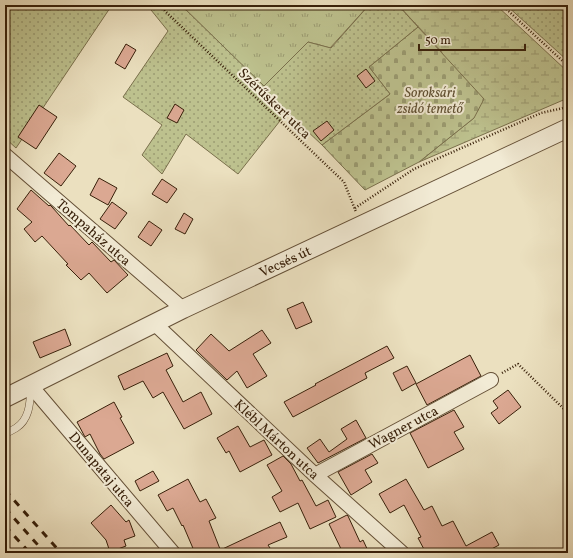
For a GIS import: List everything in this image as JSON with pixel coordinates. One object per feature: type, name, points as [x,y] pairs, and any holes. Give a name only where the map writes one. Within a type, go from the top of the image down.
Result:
[{"type":"street","name":"Vecsés út","points":[[5,398],[183,309],[568,128]]},
{"type":"street","name":"Tompaház utca","points":[[5,155],[183,309]]},
{"type":"street","name":"Klébl Márton utca","points":[[154,323],[315,475],[402,553]]},
{"type":"street","name":"Wagner utca","points":[[315,475],[491,380]]},
{"type":"street","name":"Dunapataj utca","points":[[31,386],[173,553]]},
{"type":"lane","points":[[5,433],[20,426],[27,416],[31,386]]},
{"type":"path","name":"Szérűskert utca","points":[[161,5],[171,17],[344,182],[362,225]]},
{"type":"path","points":[[502,5],[568,66]]},
{"type":"path","points":[[355,208],[414,169],[541,113],[568,107]]},
{"type":"path","points":[[491,380],[518,364],[568,413]]},
{"type":"green space","points":[[5,5],[112,5],[16,148],[5,138]]},
{"type":"green space","points":[[147,5],[181,5],[264,86],[308,42],[331,48],[369,5],[398,5],[418,27],[369,67],[390,94],[322,145],[287,112],[238,174],[186,134],[162,174],[142,155],[162,125],[123,97],[168,31]]},
{"type":"green space","points":[[181,5],[369,5],[330,48],[308,42],[264,87]]},
{"type":"green space","points":[[398,5],[496,5],[568,72],[568,98],[419,162],[474,118],[441,51]]},
{"type":"green space","points":[[506,5],[568,5],[568,61]]},
{"type":"green space","name":"Soroksári zsidó temető","points":[[418,27],[484,99],[474,118],[419,162],[365,190],[322,145],[390,94],[369,67]]},
{"type":"building","points":[[126,44],[136,50],[125,69],[115,63]]},
{"type":"building","points":[[366,69],[375,81],[366,88],[357,76]]},
{"type":"building","points":[[175,104],[184,110],[177,123],[167,118]]},
{"type":"building","points":[[39,105],[57,117],[36,149],[18,137]]},
{"type":"building","points":[[327,121],[334,130],[321,141],[313,131]]},
{"type":"building","points":[[59,153],[76,166],[61,186],[44,173]]},
{"type":"building","points":[[99,178],[117,188],[108,205],[90,195]]},
{"type":"building","points":[[162,179],[177,189],[167,203],[152,194]]},
{"type":"building","points":[[31,190],[49,206],[50,205],[89,245],[92,242],[111,262],[114,260],[128,275],[107,293],[89,273],[81,280],[66,265],[68,264],[42,236],[35,242],[24,229],[32,222],[17,209]]},
{"type":"building","points":[[112,202],[127,213],[115,229],[100,219]]},
{"type":"building","points":[[184,213],[193,219],[185,234],[175,229]]},
{"type":"building","points":[[149,221],[162,230],[151,246],[138,237]]},
{"type":"building","points":[[303,302],[312,322],[296,329],[287,309]]},
{"type":"building","points":[[65,329],[71,345],[40,358],[33,342]]},
{"type":"building","points":[[262,330],[271,343],[253,354],[267,376],[247,388],[237,371],[227,380],[196,350],[211,334],[229,351]]},
{"type":"building","points":[[387,346],[394,358],[365,373],[367,378],[293,417],[284,402]]},
{"type":"building","points":[[167,353],[173,366],[166,370],[183,402],[201,392],[212,414],[184,429],[163,392],[153,398],[143,381],[124,390],[118,376]]},
{"type":"building","points":[[470,355],[481,376],[427,405],[416,384]]},
{"type":"building","points":[[407,366],[416,383],[402,391],[393,373]]},
{"type":"building","points":[[508,390],[521,407],[499,424],[491,413],[498,408],[493,401]]},
{"type":"building","points":[[114,402],[122,417],[120,418],[134,443],[104,459],[90,434],[85,437],[77,422]]},
{"type":"building","points":[[454,410],[464,427],[454,432],[464,449],[428,468],[410,433]]},
{"type":"building","points":[[356,420],[366,438],[318,463],[307,448],[320,439],[329,452],[347,439],[341,429]]},
{"type":"building","points":[[238,426],[250,447],[264,440],[272,455],[240,472],[229,451],[226,453],[217,438]]},
{"type":"building","points":[[372,454],[378,463],[365,470],[372,482],[351,495],[338,472]]},
{"type":"building","points":[[283,456],[291,464],[300,481],[302,480],[316,506],[328,500],[336,517],[310,529],[298,503],[280,512],[272,497],[282,491],[267,465]]},
{"type":"building","points":[[153,471],[159,481],[140,491],[135,481]]},
{"type":"building","points":[[188,479],[200,502],[206,499],[216,518],[209,521],[220,549],[210,553],[195,553],[183,525],[182,526],[173,508],[167,511],[158,495]]},
{"type":"building","points":[[406,479],[424,510],[432,506],[442,526],[453,521],[466,546],[492,532],[499,545],[484,553],[426,553],[418,538],[421,537],[404,505],[390,513],[379,494]]},
{"type":"building","points":[[111,505],[126,522],[129,520],[135,536],[124,540],[126,546],[110,552],[106,540],[91,523]]},
{"type":"building","points":[[347,515],[360,542],[363,540],[369,553],[337,553],[342,551],[329,524]]},
{"type":"building","points":[[280,522],[287,537],[268,545],[270,548],[259,553],[214,553]]},
{"type":"railway","points":[[5,490],[61,553]]},
{"type":"railway","points":[[5,508],[45,553]]},
{"type":"railway","points":[[5,526],[30,553]]}]
